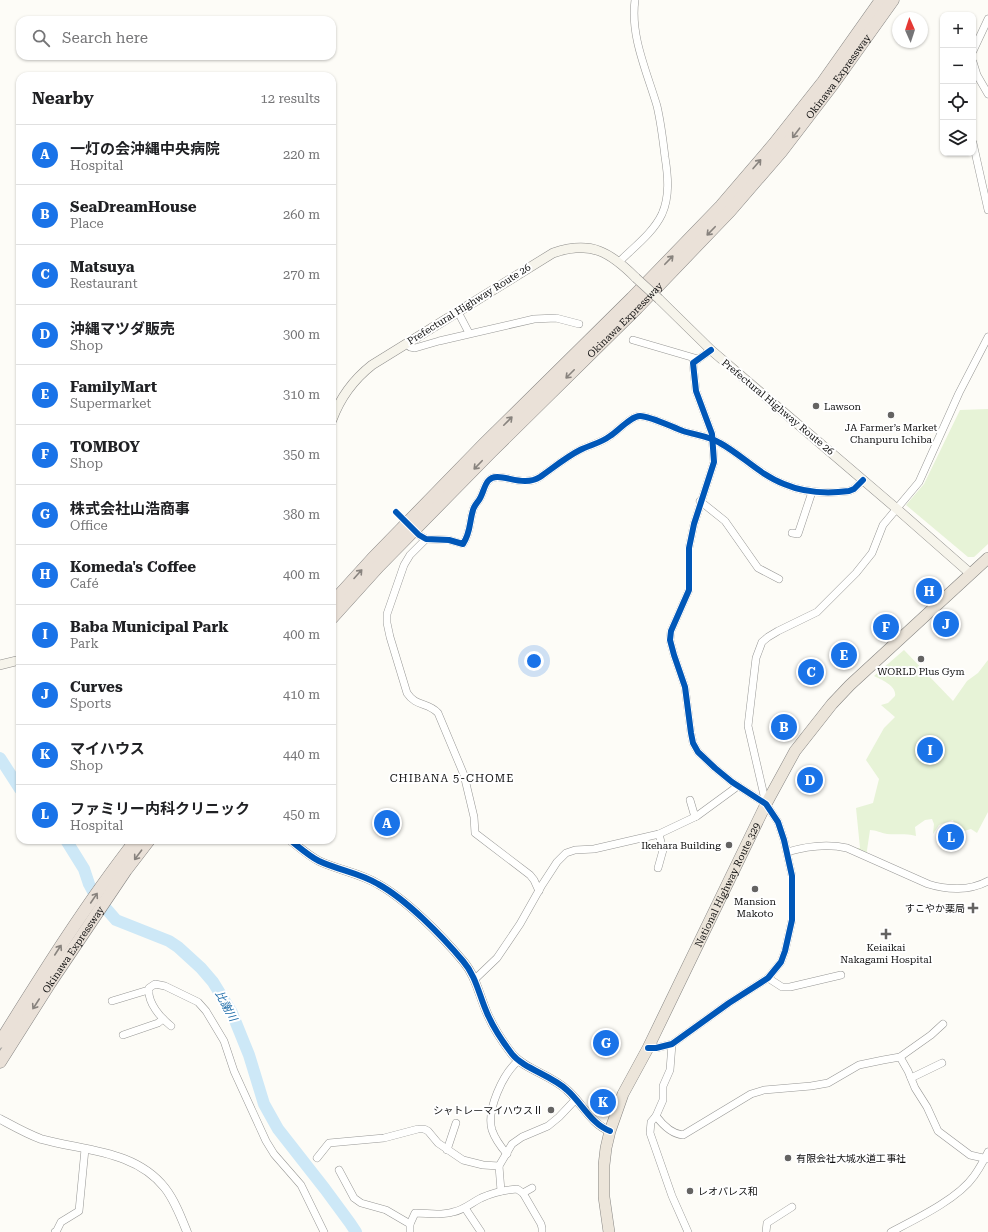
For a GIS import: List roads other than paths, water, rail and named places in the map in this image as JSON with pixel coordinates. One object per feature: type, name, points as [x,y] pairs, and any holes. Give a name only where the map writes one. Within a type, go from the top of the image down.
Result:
[{"type":"highway","name":"Okinawa Expressway","points":[[336,599],[446,482],[632,298],[721,206],[774,144],[813,95],[881,0]]},
{"type":"highway","name":"Okinawa Expressway","points":[[336,614],[379,566],[491,452],[637,308],[730,211],[781,152],[833,84],[893,0]]},
{"type":"highway","name":"National Highway Route 329","points":[[609,1232],[603,1181],[606,1148],[610,1131],[623,1094],[648,1048],[766,804],[796,751],[833,703],[884,652],[988,558]]},
{"type":"highway","name":"Okinawa Expressway","points":[[0,1042],[121,868],[134,844]]},
{"type":"highway","name":"Okinawa Expressway","points":[[121,868],[145,844]]},
{"type":"highway","name":"Okinawa Expressway","points":[[0,1062],[50,983],[77,933]]},
{"type":"main road","name":"Prefectural Highway Route 26","points":[[336,411],[344,394],[358,377],[377,362],[546,256],[560,250],[591,248],[608,254],[620,261],[711,350],[971,574]]},
{"type":"main road","points":[[0,665],[16,661]]},
{"type":"street","points":[[620,261],[657,222],[662,214],[668,191],[667,168],[657,109],[640,53],[635,27],[635,0]]},
{"type":"street","points":[[974,48],[988,19]]},
{"type":"street","points":[[976,71],[988,94]]},
{"type":"street","points":[[976,156],[988,210]]},
{"type":"street","points":[[458,312],[469,333]]},
{"type":"street","points":[[407,343],[410,347],[416,348],[424,344],[534,319],[556,318],[579,324]]},
{"type":"street","points":[[648,1048],[656,1048],[672,1044],[768,978],[781,962],[792,920],[792,876],[778,822],[766,804],[748,726],[756,658],[762,642],[778,631],[817,612],[856,573],[872,553],[883,525],[919,482],[959,393],[988,337]]},
{"type":"street","points":[[633,340],[698,359]]},
{"type":"street","points":[[711,350],[693,363],[696,391],[712,434],[714,462],[700,501],[688,548],[689,590],[671,631],[670,640],[686,687],[691,733],[693,743],[698,752],[738,786],[766,804]]},
{"type":"street","points":[[419,534],[426,539],[449,540],[463,544],[469,533],[474,507],[490,479],[500,477],[520,481],[534,480],[577,452],[610,437],[632,419],[639,416],[647,417],[683,431],[719,442],[783,484],[812,492],[849,491],[854,490],[863,480]]},
{"type":"street","points":[[792,533],[798,534],[812,492]]},
{"type":"street","points":[[700,501],[725,521],[758,568],[780,579]]},
{"type":"street","points":[[426,539],[410,556],[404,565],[387,614],[387,624],[390,637],[407,693],[412,700],[433,708],[438,713],[464,775],[474,817],[475,833],[530,875],[539,891]]},
{"type":"street","points":[[474,980],[497,958],[520,924],[557,862],[566,853],[575,850],[594,849],[660,834],[695,817],[738,786]]},
{"type":"street","points":[[690,800],[695,817]]},
{"type":"street","points":[[658,868],[663,850],[660,834]]},
{"type":"street","points":[[296,844],[319,861],[362,876],[390,892],[431,927],[468,967],[486,1012],[493,1025],[518,1061],[554,1079],[568,1090],[597,1124],[603,1129],[610,1131]]},
{"type":"street","points":[[787,852],[815,846],[839,846],[928,884],[939,887],[949,888],[976,886],[988,880]]},
{"type":"street","points":[[768,978],[782,987],[790,987],[841,975]]},
{"type":"street","points":[[149,991],[155,984],[165,986],[198,1002],[206,1011],[224,1041],[234,1071],[266,1141],[274,1154],[301,1185],[324,1232]]},
{"type":"street","points":[[112,1000],[149,991]]},
{"type":"street","points":[[149,991],[155,1008],[162,1019],[171,1026]]},
{"type":"street","points":[[123,1035],[158,1023],[162,1019]]},
{"type":"street","points":[[656,1116],[660,1122],[675,1133],[683,1135],[751,1094],[764,1090],[828,1083],[859,1065],[900,1057],[931,1036],[943,1024]]},
{"type":"street","points":[[672,1044],[670,1070],[662,1086],[663,1100],[656,1116],[651,1122],[650,1133],[672,1196],[688,1232]]},
{"type":"street","points":[[891,1232],[962,1190],[974,1177],[987,1156],[970,1154],[938,1131],[900,1057]]},
{"type":"street","points":[[507,1154],[491,1130],[492,1108],[501,1085],[512,1067],[518,1061]]},
{"type":"street","points":[[911,1078],[942,1064]]},
{"type":"street","points":[[501,1191],[499,1166],[512,1144],[522,1137],[548,1126],[576,1099]]},
{"type":"street","points":[[0,1119],[39,1138],[85,1149],[106,1152],[126,1159],[142,1168],[156,1178],[166,1189],[187,1232]]},
{"type":"street","points":[[447,1150],[456,1123]]},
{"type":"street","points":[[317,1158],[329,1143],[384,1138],[418,1129],[428,1131],[438,1143],[463,1160],[483,1165],[499,1166]]},
{"type":"street","points":[[55,1232],[61,1222],[79,1211],[85,1149]]},
{"type":"street","points":[[339,1170],[354,1198],[361,1203],[386,1210],[410,1224]]},
{"type":"street","points":[[410,1232],[410,1224],[415,1213],[452,1213],[465,1208],[479,1199],[501,1191],[517,1188],[523,1193],[541,1224],[542,1232]]},
{"type":"street","points":[[523,1193],[532,1188]]},
{"type":"street","points":[[766,1232],[767,1223],[792,1207]]},
{"type":"street","points":[[465,1208],[481,1232]]},
{"type":"waterway","name":"比謝川","points":[[0,758],[16,783]]},
{"type":"waterway","name":"比謝川","points":[[68,844],[84,869],[89,884],[96,897],[116,920],[169,941],[178,947],[201,968],[213,982],[232,1013],[249,1055],[264,1104],[278,1129],[325,1189],[356,1232]]},
{"type":"tunnel","points":[[396,512],[409,525]]},
{"type":"place","name":"Lawson","points":[[816,406]]},
{"type":"place","name":"JA Farmer’s Market Chanpuru Ichiba","points":[[891,415]]},
{"type":"place","name":"Komeda's Coffee","points":[[929,591]]},
{"type":"place","name":"Curves","points":[[946,624]]},
{"type":"place","name":"TOMBOY","points":[[886,627]]},
{"type":"place","name":"FamilyMart","points":[[844,655]]},
{"type":"place","name":"WORLD Plus Gym","points":[[921,659]]},
{"type":"place","name":"Matsuya","points":[[811,672]]},
{"type":"place","name":"SeaDreamHouse","points":[[784,727]]},
{"type":"place","name":"Baba Municipal Park","points":[[930,750]]},
{"type":"place","name":"沖縄マツダ販売","points":[[810,780]]},
{"type":"place","name":"一灯の会沖縄中央病院","points":[[387,823]]},
{"type":"place","name":"ファミリー内科クリニック","points":[[951,837]]},
{"type":"place","name":"Ikehara Building","points":[[729,845]]},
{"type":"place","name":"Mansion Makoto","points":[[755,889]]},
{"type":"place","name":"すこやか薬局","points":[[973,908]]},
{"type":"place","name":"Keiaikai Nakagami Hospital","points":[[886,934]]},
{"type":"place","name":"株式会社山浩商事","points":[[606,1043]]},
{"type":"place","name":"マイハウス","points":[[603,1102]]},
{"type":"place","name":"シャトレーマイハウスⅡ","points":[[551,1110]]},
{"type":"place","name":"有限会社大城水道工事社","points":[[788,1158]]},
{"type":"place","name":"レオパレス和","points":[[690,1191]]},
{"type":"district","name":"CHIBANA 5-CHOME","points":[[452,778]]}]
